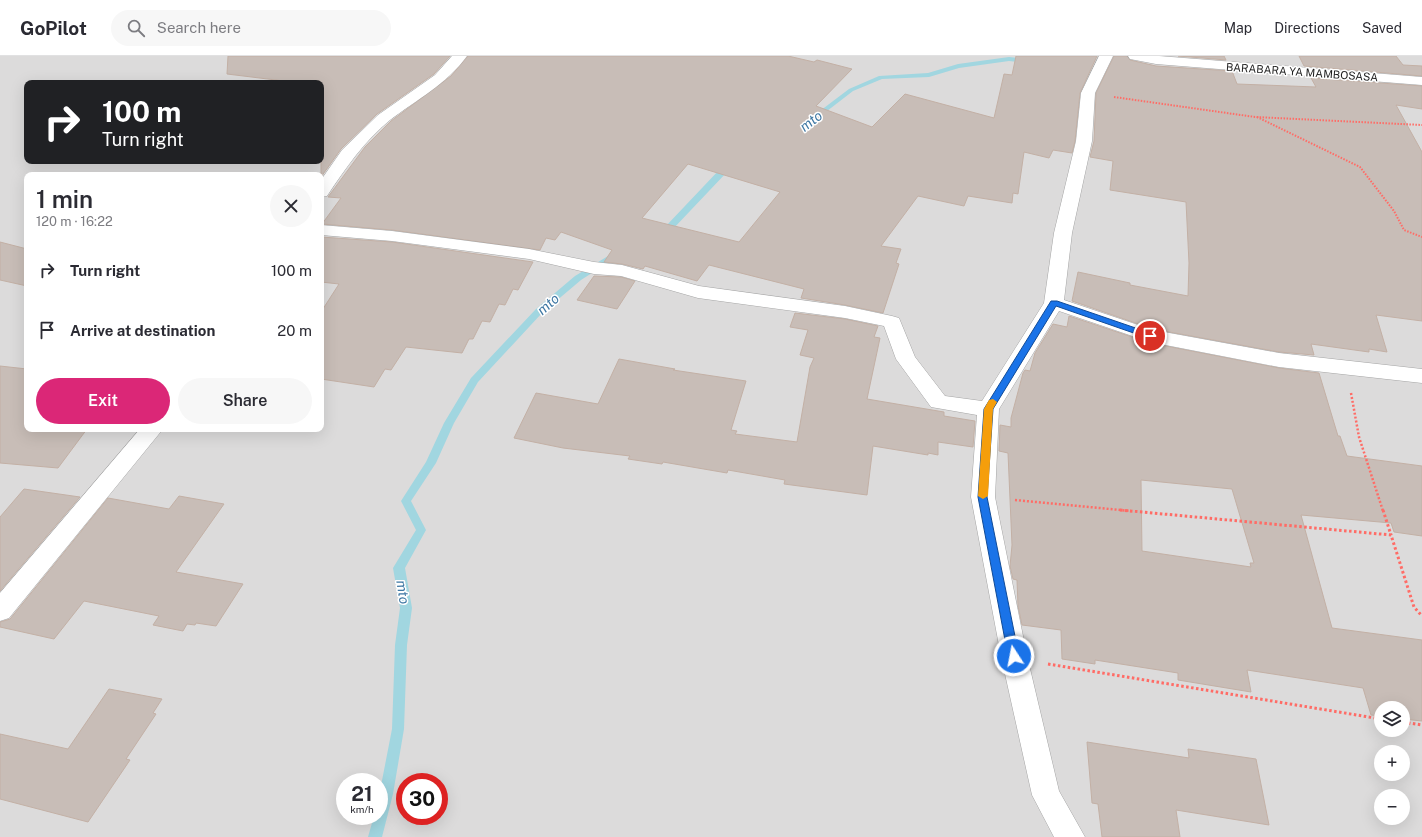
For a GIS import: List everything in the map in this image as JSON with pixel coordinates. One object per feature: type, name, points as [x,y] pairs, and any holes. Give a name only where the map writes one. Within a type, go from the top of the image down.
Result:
[{"type":"street","points":[[324,188],[348,153],[378,123],[409,98],[440,78],[459,56]]},
{"type":"street","points":[[1070,837],[1046,795],[1014,656],[983,497],[988,409],[1054,303],[1063,233],[1084,142],[1088,93],[1106,56]]},
{"type":"street","name":"BARABARA YA MAMBOSASA","points":[[1135,56],[1156,60],[1220,66],[1422,81]]},
{"type":"street","points":[[324,230],[392,236],[529,254],[594,268],[622,271],[698,292],[845,312],[892,322],[906,359],[938,402],[988,409]]},
{"type":"street","points":[[1054,303],[1150,336],[1279,360],[1422,376]]},
{"type":"street","points":[[0,611],[149,432]]},
{"type":"path","points":[[1088,93],[1162,105],[1255,117],[1422,125]]},
{"type":"path","points":[[1255,117],[1360,167],[1394,211],[1404,230],[1422,237]]},
{"type":"path","points":[[1347,368],[1359,437],[1414,606],[1422,616]]},
{"type":"path","points":[[983,497],[1391,535]]},
{"type":"path","points":[[1014,656],[1060,667],[1374,718]]},
{"type":"path","points":[[1410,723],[1422,726]]},
{"type":"shaded area","points":[[0,56],[1422,56],[1422,837],[0,837]]},
{"type":"building","points":[[228,56],[450,56],[434,74],[377,114],[341,149],[324,173],[321,172],[321,164],[324,164],[324,80],[276,80],[227,74]]},
{"type":"building","points":[[468,56],[788,56],[814,62],[817,60],[852,69],[816,106],[872,127],[905,94],[994,118],[1004,74],[1012,75],[1016,56],[1097,56],[1080,93],[1075,141],[1072,153],[1053,150],[1049,158],[1024,152],[1018,194],[1013,193],[1012,203],[968,196],[964,206],[918,196],[881,246],[901,249],[896,263],[899,264],[883,313],[801,298],[804,289],[709,265],[697,281],[645,266],[643,269],[622,264],[604,262],[612,250],[561,232],[555,240],[546,238],[540,250],[392,230],[324,224],[324,221],[341,198],[328,197],[365,147],[391,121],[451,76]],"holes":[[[688,164],[780,192],[739,242],[642,218]]]},
{"type":"building","points":[[1114,56],[1127,56],[1130,60],[1156,66],[1232,71],[1237,84],[1316,87],[1311,78],[1422,86],[1422,109],[1396,105],[1422,152],[1422,321],[1376,315],[1387,352],[1369,349],[1369,352],[1311,344],[1314,355],[1279,352],[1153,329],[1072,301],[1078,272],[1130,283],[1130,285],[1188,296],[1189,263],[1186,202],[1110,190],[1113,161],[1090,157],[1094,141],[1096,93]]},
{"type":"building","points":[[1178,56],[1224,56],[1226,60]]},
{"type":"building","points":[[1299,56],[1396,56],[1403,65],[1422,66],[1422,76],[1304,66]]},
{"type":"building","points":[[324,237],[392,242],[533,262],[518,290],[513,289],[505,305],[499,304],[490,322],[482,321],[473,339],[469,339],[462,353],[406,347],[391,370],[385,369],[374,387],[324,379],[324,307],[339,284],[324,282]]},
{"type":"building","points":[[0,242],[24,248],[24,285],[0,280]]},
{"type":"building","points":[[594,276],[621,277],[635,281],[617,309],[577,300]]},
{"type":"building","points":[[795,313],[845,319],[878,326],[874,337],[880,338],[867,399],[944,412],[944,416],[975,421],[973,447],[938,442],[938,455],[928,453],[928,455],[873,446],[867,495],[784,484],[785,480],[728,470],[727,473],[663,462],[662,464],[628,459],[630,456],[563,448],[514,438],[536,393],[598,404],[619,359],[675,369],[673,370],[746,381],[731,430],[737,431],[735,434],[797,442],[810,367],[814,358],[800,355],[808,330],[790,327]]},
{"type":"building","points":[[1069,316],[1150,343],[1279,368],[1319,373],[1338,436],[1340,436],[1347,456],[1422,466],[1422,536],[1394,532],[1391,523],[1301,515],[1332,628],[1422,640],[1422,721],[1410,720],[1410,701],[1374,701],[1374,715],[1371,715],[1363,688],[1247,670],[1251,692],[1178,680],[1178,673],[1095,660],[1095,664],[1062,659],[1061,630],[1022,625],[1018,606],[1017,580],[1013,579],[1010,566],[1012,545],[1008,453],[999,451],[1000,425],[1011,427],[1011,418],[1023,373],[1025,370],[1030,371],[1035,353],[1053,324],[1067,327]],"holes":[[[1141,480],[1232,489],[1254,563],[1250,563],[1251,567],[1142,551]]]},
{"type":"building","points":[[0,366],[24,369],[24,432],[85,432],[58,468],[0,463]]},
{"type":"building","points":[[24,489],[80,497],[0,591],[0,517]]},
{"type":"building","points":[[179,496],[224,504],[176,572],[243,584],[216,626],[196,623],[195,625],[187,624],[183,631],[153,625],[159,616],[84,601],[54,639],[0,627],[0,622],[10,619],[108,498],[169,509]]},
{"type":"building","points":[[109,689],[162,699],[153,713],[156,714],[126,759],[130,760],[88,822],[0,799],[0,734],[68,749]]},
{"type":"building","points":[[1087,742],[1189,758],[1188,749],[1256,759],[1269,825],[1176,810],[1180,837],[1102,837],[1098,804],[1092,803]]},
{"type":"waterway","name":"mto","points":[[816,117],[851,90],[881,77],[929,75],[958,66],[1009,59],[1028,61]]},
{"type":"waterway","name":"mto","points":[[661,233],[669,228],[724,170],[732,167]]},
{"type":"waterway","name":"mto","points":[[375,837],[386,794],[398,729],[401,645],[406,608],[399,568],[421,530],[406,501],[431,463],[449,423],[474,380],[539,311],[578,278],[616,255]]},
{"type":"slow traffic","points":[[983,496],[988,409],[993,402]]},
{"type":"route","points":[[1014,656],[983,497],[988,409],[1054,303],[1150,336]]}]
